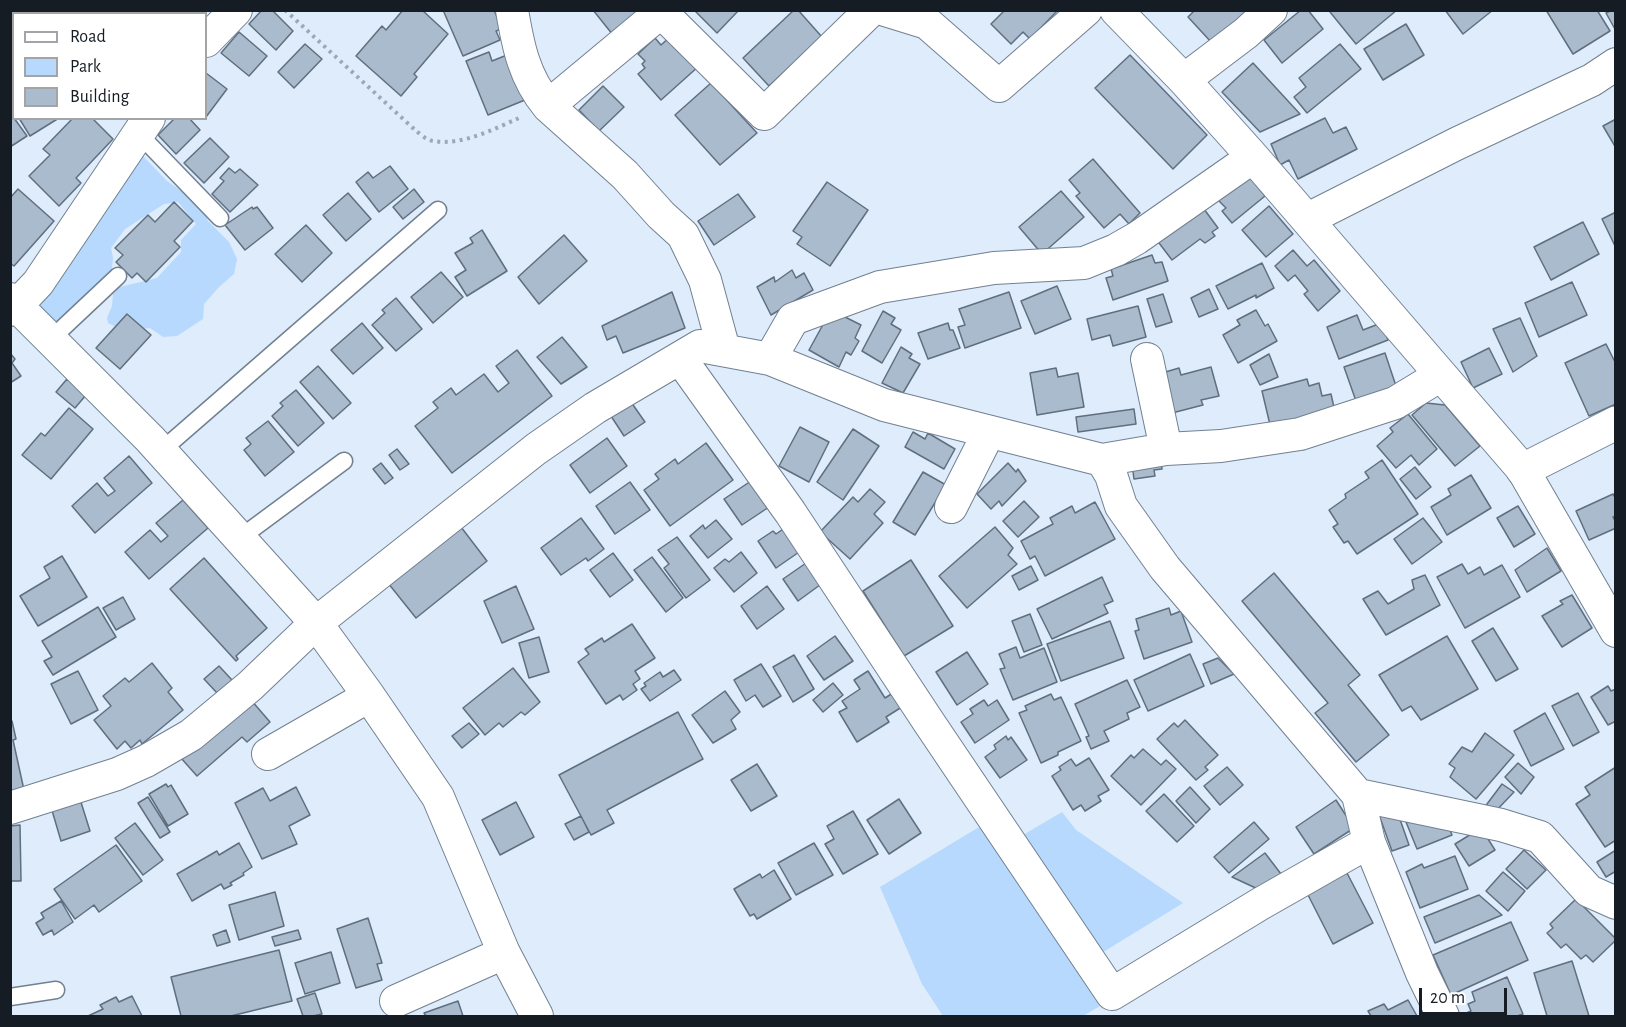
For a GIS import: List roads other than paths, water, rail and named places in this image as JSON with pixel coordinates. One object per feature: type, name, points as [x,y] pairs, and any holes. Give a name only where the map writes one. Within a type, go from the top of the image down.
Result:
[{"type":"street","points":[[207,40],[236,10]]},
{"type":"street","points":[[512,10],[518,44],[527,74],[539,95],[625,175],[661,215],[683,235],[705,280],[724,350]]},
{"type":"street","points":[[548,105],[661,12],[764,114],[871,10]]},
{"type":"street","points":[[885,10],[927,23],[999,86],[1086,10]]},
{"type":"street","points":[[1116,10],[1254,157],[1523,470],[1616,631]]},
{"type":"street","points":[[1184,80],[1246,33],[1271,10]]},
{"type":"street","points":[[1308,219],[1455,144],[1592,80],[1616,64]]},
{"type":"street","points":[[144,126],[38,283],[13,304],[51,339],[161,452],[316,623],[438,797],[504,953],[537,1017]]},
{"type":"street","points":[[770,359],[793,319],[880,287],[994,268],[1084,263],[1116,250],[1254,157]]},
{"type":"street","points":[[10,808],[117,774],[146,761],[191,735],[250,686],[316,623],[536,449],[595,408],[700,346],[770,359],[884,405],[1102,460],[1166,449],[1221,446],[1300,434],[1395,403],[1441,375]]},
{"type":"street","points":[[680,358],[790,512],[1112,994],[1260,904],[1369,842]]},
{"type":"street","points":[[1147,359],[1166,449]]},
{"type":"street","points":[[1523,470],[1616,423]]},
{"type":"street","points":[[951,507],[989,432]]},
{"type":"street","points":[[1102,460],[1111,475],[1120,506],[1165,568],[1358,795],[1369,842],[1422,973],[1443,1017]]},
{"type":"street","points":[[268,754],[369,696]]},
{"type":"street","points":[[1358,795],[1502,825],[1540,837],[1589,891],[1616,903]]},
{"type":"street","points":[[396,1001],[504,953]]},
{"type":"lane","points":[[144,126],[220,218]]},
{"type":"lane","points":[[161,452],[438,210]]},
{"type":"lane","points":[[51,339],[118,276]]},
{"type":"lane","points":[[240,538],[344,461]]},
{"type":"lane","points":[[10,997],[56,990]]}]
